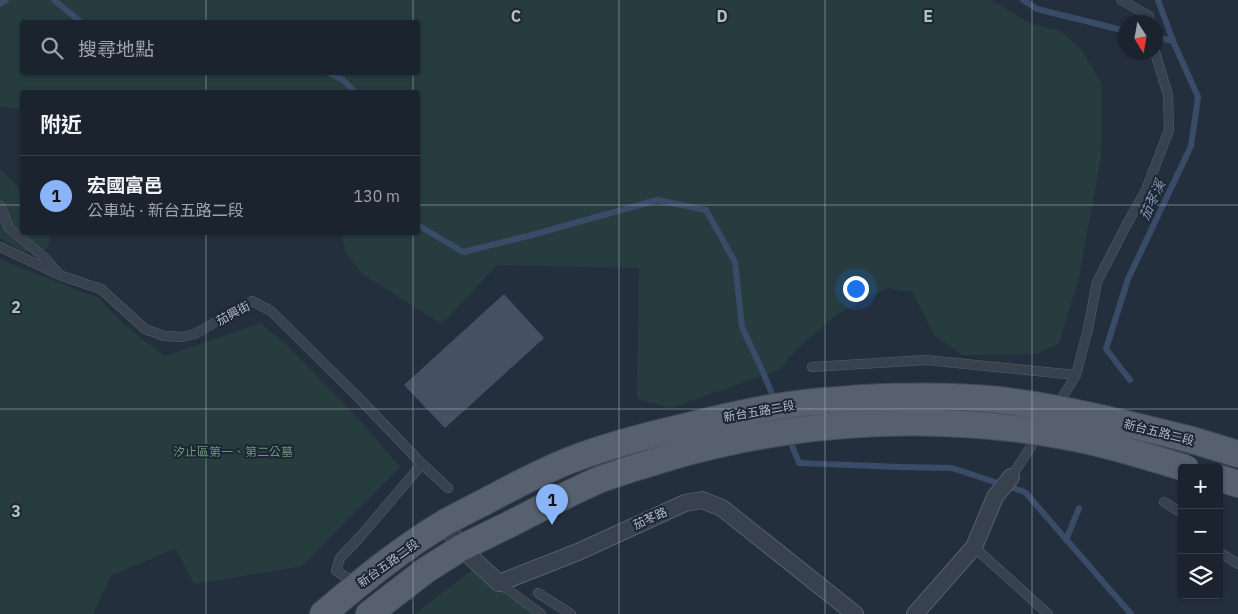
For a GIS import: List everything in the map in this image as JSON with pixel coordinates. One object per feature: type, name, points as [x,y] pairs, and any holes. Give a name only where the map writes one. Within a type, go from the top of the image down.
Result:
[{"type":"main road","name":"新台五路二段","points":[[323,614],[358,584],[402,551],[445,523],[522,482],[569,461],[652,434],[788,405],[894,396],[943,396],[998,400],[1084,414],[1192,440],[1238,454]]},
{"type":"main road","name":"新台五路二段","points":[[369,614],[426,570],[461,548],[602,479],[664,458],[715,444],[776,433],[872,423],[970,424],[1071,437],[1118,448],[1178,466]]},
{"type":"main road","points":[[1223,479],[1238,484]]},
{"type":"street","points":[[915,614],[974,547],[995,497],[1012,477]]},
{"type":"street","name":"茄苳路","points":[[500,583],[578,552],[685,503],[702,500],[722,508],[855,614]]},
{"type":"street","points":[[445,523],[461,548],[500,583]]},
{"type":"lane","points":[[1121,0],[1143,15]]},
{"type":"lane","points":[[1012,477],[1076,375],[1088,329],[1097,282],[1146,190],[1169,130],[1168,96],[1158,60]]},
{"type":"lane","points":[[0,206],[9,228],[44,257],[62,276]]},
{"type":"lane","name":"茄興街","points":[[0,247],[62,276],[101,289],[144,329],[164,336],[182,338],[195,334],[252,302],[271,311],[448,488]]},
{"type":"lane","points":[[812,367],[926,360],[1076,375]]},
{"type":"lane","points":[[358,584],[336,571],[340,558],[422,464]]},
{"type":"lane","points":[[1164,502],[1178,511]]},
{"type":"lane","points":[[974,547],[1048,614]]},
{"type":"lane","points":[[1222,554],[1238,564]]},
{"type":"lane","points":[[500,583],[541,614]]},
{"type":"lane","points":[[538,593],[571,614]]},
{"type":"green space","points":[[0,0],[992,0],[1029,23],[1060,31],[1081,49],[1102,84],[1101,158],[1078,282],[1059,343],[1038,354],[962,355],[935,336],[912,292],[887,288],[837,314],[798,348],[779,370],[671,408],[637,399],[639,268],[497,265],[442,324],[362,274],[346,253],[342,235],[420,235],[420,90],[20,90],[19,109],[0,107]]},
{"type":"green space","points":[[0,169],[20,189],[20,235],[50,235],[48,249],[24,252],[0,238]]},
{"type":"green space","name":"汐止區第一、第二公墓","points":[[0,258],[99,298],[124,325],[165,356],[260,323],[291,349],[364,425],[400,467],[302,566],[194,584],[175,548],[111,576],[93,614],[0,614]]},
{"type":"green space","points":[[472,570],[534,614],[415,614]]},
{"type":"building","points":[[504,294],[544,338],[445,428],[404,385]]},
{"type":"waterway","points":[[0,4],[6,0]]},
{"type":"waterway","points":[[54,0],[79,20]]},
{"type":"waterway","name":"茄苳溪","points":[[1023,0],[1037,9],[1118,29]]},
{"type":"waterway","points":[[1158,0],[1173,41]]},
{"type":"waterway","name":"茄苳溪","points":[[1130,380],[1106,349],[1128,279],[1191,146],[1198,97],[1173,41],[1163,39]]},
{"type":"waterway","points":[[334,75],[343,80],[353,90]]},
{"type":"waterway","points":[[420,226],[463,252],[657,200],[706,210],[735,262],[742,327],[775,401]]},
{"type":"waterway","points":[[789,438],[799,463],[952,468],[1025,492],[1131,614]]},
{"type":"waterway","name":"茄苳溪","points":[[1066,540],[1079,508]]},
{"type":"place","name":"宏國富邑","points":[[552,525]]}]
